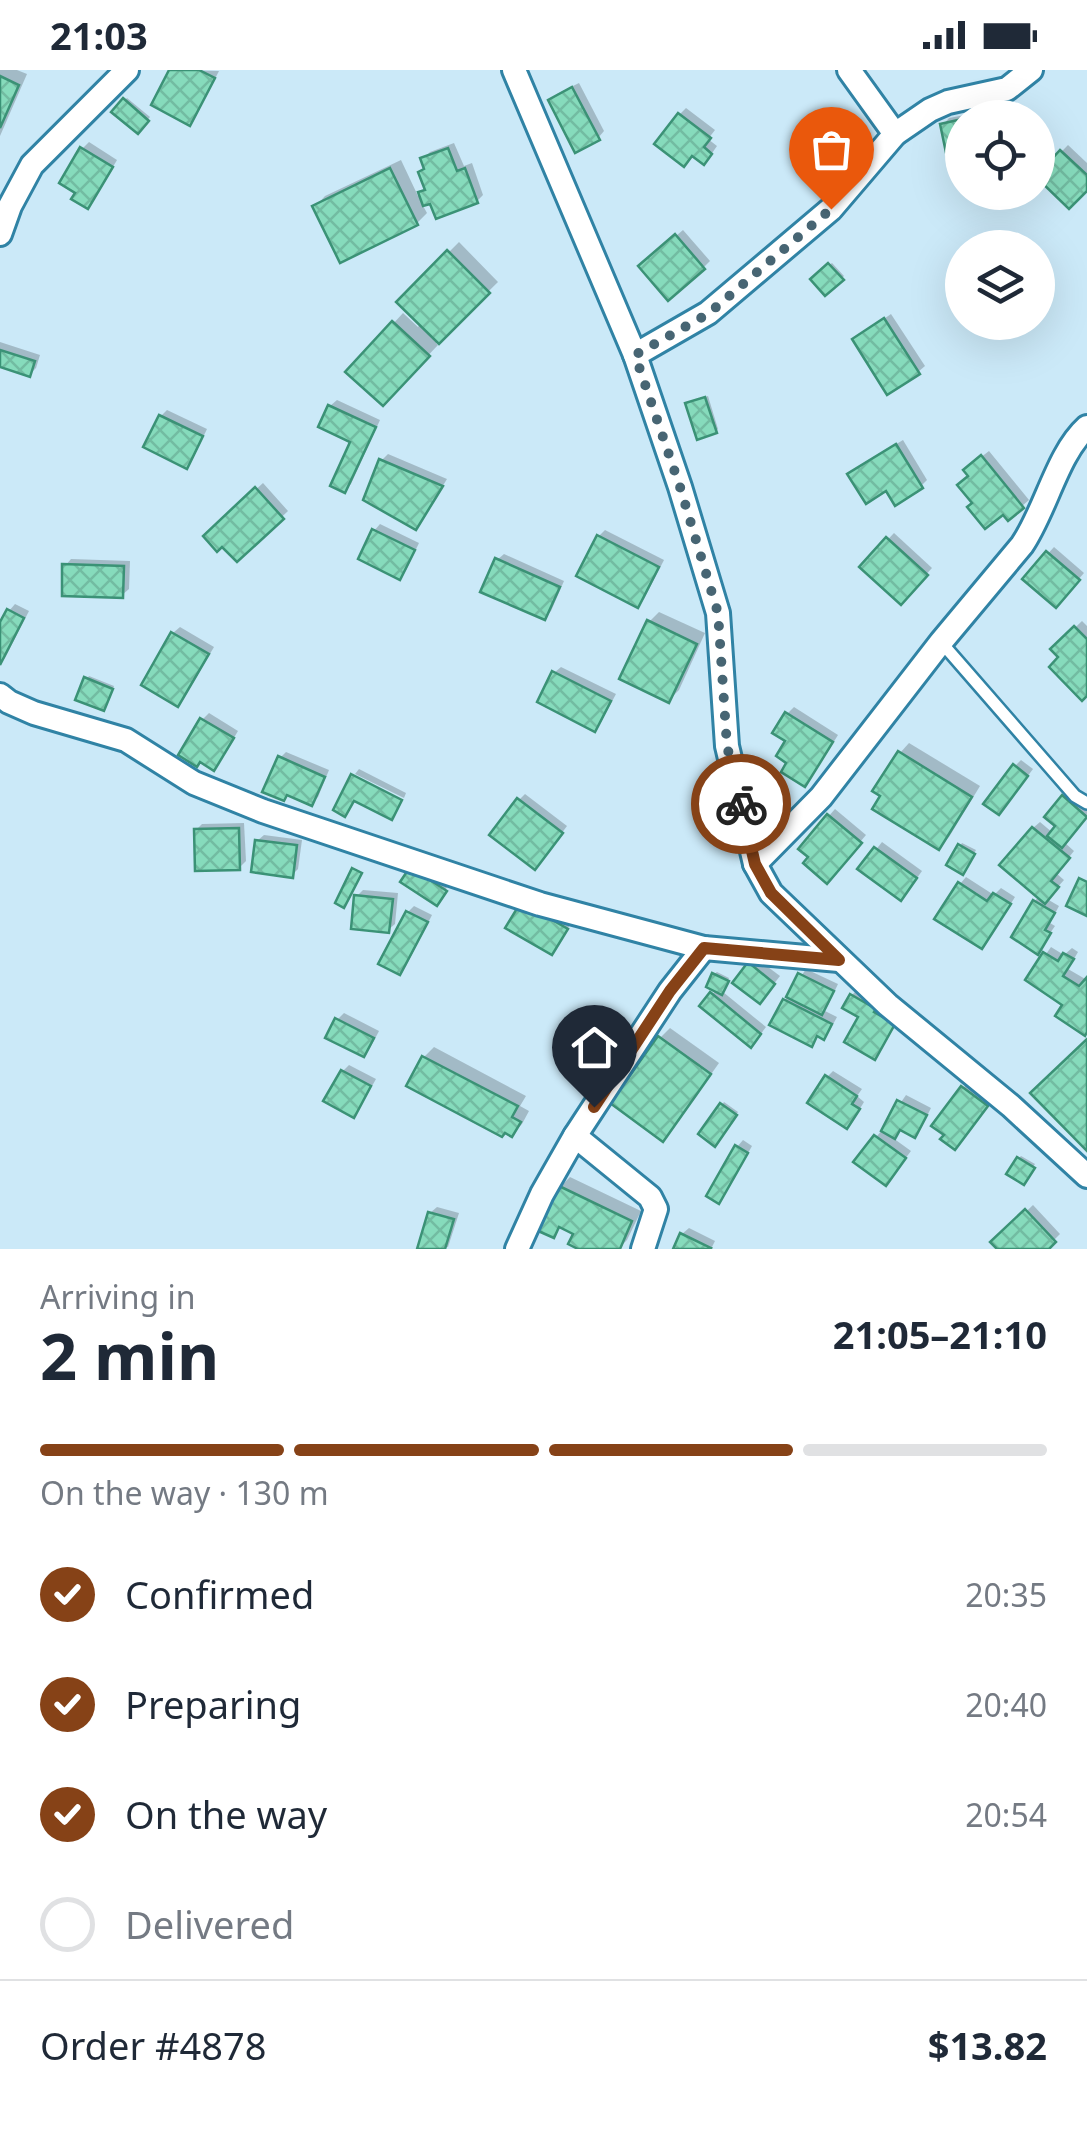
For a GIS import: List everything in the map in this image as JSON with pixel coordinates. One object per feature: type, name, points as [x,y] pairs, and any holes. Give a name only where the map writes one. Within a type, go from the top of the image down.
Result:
[{"type":"street","points":[[0,234],[32,165],[127,70]]},
{"type":"street","points":[[514,70],[635,355],[680,487],[718,613],[727,746],[755,864],[771,893],[839,960],[1012,1106],[1087,1176]]},
{"type":"street","points":[[848,70],[895,134]]},
{"type":"street","points":[[635,355],[708,314],[844,196],[895,134],[948,102],[1007,89],[1030,70]]},
{"type":"street","points":[[755,864],[821,797],[1032,532],[1073,442],[1087,427]]},
{"type":"street","points":[[0,695],[34,713],[126,740],[194,783],[263,811],[540,904],[704,948],[839,960]]},
{"type":"street","points":[[517,1249],[575,1136],[670,991],[704,948]]},
{"type":"street","points":[[575,1136],[650,1197],[656,1209],[644,1249]]},
{"type":"lane","points":[[942,642],[1074,796],[1087,804]]},
{"type":"building","points":[[169,70],[199,70],[215,78],[190,126],[151,105]]},
{"type":"building","points":[[0,76],[19,85],[0,128]]},
{"type":"building","points":[[572,87],[600,140],[575,153],[548,100]]},
{"type":"building","points":[[123,98],[149,121],[138,134],[111,112]]},
{"type":"building","points":[[678,113],[711,138],[704,147],[712,154],[704,165],[692,156],[684,167],[654,144]]},
{"type":"building","points":[[945,123],[945,148],[940,124]]},
{"type":"building","points":[[80,147],[113,167],[88,209],[71,199],[75,193],[59,183]]},
{"type":"building","points":[[448,148],[457,171],[465,168],[478,203],[436,219],[430,204],[423,206],[418,192],[425,190],[418,172],[424,169],[420,158]]},
{"type":"building","points":[[1060,150],[1087,175],[1087,191],[1069,209],[1055,195],[1055,155]]},
{"type":"building","points":[[390,168],[418,225],[340,263],[312,206]]},
{"type":"building","points":[[675,234],[705,269],[668,301],[638,266]]},
{"type":"building","points":[[447,250],[490,293],[439,344],[396,302]]},
{"type":"building","points":[[828,263],[844,280],[825,296],[810,279]]},
{"type":"building","points":[[884,318],[920,374],[887,395],[852,339]]},
{"type":"building","points":[[392,321],[430,356],[383,406],[345,372]]},
{"type":"building","points":[[0,350],[35,361],[30,377],[0,367]]},
{"type":"building","points":[[705,397],[717,433],[697,440],[685,403]]},
{"type":"building","points":[[328,405],[376,427],[345,493],[330,486],[350,442],[318,427]]},
{"type":"building","points":[[159,415],[203,436],[187,469],[143,447]]},
{"type":"building","points":[[896,444],[923,488],[895,506],[886,491],[866,504],[847,474]]},
{"type":"building","points":[[981,455],[1024,508],[1008,521],[1003,515],[985,529],[967,507],[972,503],[957,485],[968,476],[963,470]]},
{"type":"building","points":[[379,459],[443,486],[416,530],[363,500]]},
{"type":"building","points":[[255,487],[284,519],[237,562],[222,547],[217,552],[203,536]]},
{"type":"building","points":[[372,529],[415,550],[400,580],[358,559]]},
{"type":"building","points":[[597,535],[659,567],[638,608],[576,576]]},
{"type":"building","points":[[886,537],[928,575],[901,605],[859,567]]},
{"type":"building","points":[[1046,551],[1080,580],[1056,608],[1022,579]]},
{"type":"building","points":[[495,558],[560,587],[545,620],[480,592]]},
{"type":"building","points":[[62,564],[124,566],[123,598],[62,596]]},
{"type":"building","points":[[7,609],[24,618],[0,665],[0,622]]},
{"type":"building","points":[[647,620],[697,644],[669,703],[619,679]]},
{"type":"building","points":[[1074,626],[1087,639],[1087,696],[1082,701],[1049,667],[1058,657],[1050,649]]},
{"type":"building","points":[[171,632],[209,654],[178,707],[141,685]]},
{"type":"building","points":[[552,671],[611,701],[595,732],[537,702]]},
{"type":"building","points":[[84,677],[113,689],[104,711],[75,700]]},
{"type":"building","points":[[785,712],[833,742],[805,787],[781,772],[786,763],[776,756],[785,741],[772,733]]},
{"type":"building","points":[[200,718],[234,738],[214,771],[200,762],[197,767],[178,755]]},
{"type":"building","points":[[898,751],[972,797],[939,850],[872,809],[880,796],[872,791]]},
{"type":"building","points":[[278,756],[325,777],[312,806],[287,795],[284,801],[262,792]]},
{"type":"building","points":[[1013,764],[1028,776],[999,815],[983,804]]},
{"type":"building","points":[[351,774],[402,800],[392,820],[354,801],[345,817],[333,810]]},
{"type":"building","points":[[1062,795],[1087,817],[1062,848],[1047,836],[1055,826],[1044,817]]},
{"type":"building","points":[[517,798],[563,833],[535,870],[489,835]]},
{"type":"building","points":[[827,814],[862,843],[827,884],[803,863],[808,857],[798,849]]},
{"type":"building","points":[[1032,827],[1070,858],[1051,881],[1059,887],[1045,904],[999,865]]},
{"type":"building","points":[[239,828],[240,870],[195,871],[194,829]]},
{"type":"building","points":[[255,840],[297,845],[293,878],[251,872]]},
{"type":"building","points":[[958,844],[975,854],[963,875],[946,865]]},
{"type":"building","points":[[874,847],[917,878],[901,901],[857,869]]},
{"type":"building","points":[[410,867],[447,891],[437,906],[400,882]]},
{"type":"building","points":[[352,868],[362,873],[344,908],[335,903]]},
{"type":"building","points":[[1079,878],[1087,882],[1087,916],[1066,906]]},
{"type":"building","points":[[958,882],[987,901],[993,893],[1011,904],[982,949],[934,919]]},
{"type":"building","points":[[354,895],[393,899],[389,933],[351,929]]},
{"type":"building","points":[[1033,900],[1055,913],[1045,930],[1051,933],[1038,955],[1011,937]]},
{"type":"building","points":[[521,902],[568,929],[552,955],[505,928]]},
{"type":"building","points":[[406,911],[428,922],[400,975],[378,964]]},
{"type":"building","points":[[1043,952],[1058,961],[1063,953],[1074,959],[1063,976],[1079,986],[1087,977],[1085,1036],[1055,1016],[1062,1005],[1025,980]]},
{"type":"building","points":[[748,962],[775,984],[760,1004],[732,983]]},
{"type":"building","points":[[712,973],[729,981],[722,995],[706,987]]},
{"type":"building","points":[[798,973],[834,991],[822,1015],[786,997]]},
{"type":"building","points":[[710,992],[761,1034],[751,1048],[699,1006]]},
{"type":"building","points":[[850,994],[895,1024],[875,1060],[844,1042],[858,1017],[842,1008]]},
{"type":"building","points":[[783,999],[832,1024],[824,1040],[817,1036],[812,1047],[769,1025]]},
{"type":"building","points":[[335,1018],[374,1038],[364,1057],[325,1038]]},
{"type":"building","points":[[658,1036],[711,1074],[663,1142],[610,1103]]},
{"type":"building","points":[[1087,1039],[1087,1151],[1030,1093]]},
{"type":"building","points":[[422,1056],[518,1106],[512,1117],[521,1122],[512,1137],[505,1133],[502,1137],[406,1086]]},
{"type":"building","points":[[341,1070],[371,1086],[354,1118],[323,1101]]},
{"type":"building","points":[[825,1075],[857,1096],[852,1104],[860,1109],[847,1129],[807,1103]]},
{"type":"building","points":[[961,1086],[988,1106],[955,1150],[931,1126]]},
{"type":"building","points":[[897,1100],[927,1115],[915,1138],[900,1130],[895,1139],[881,1131]]},
{"type":"building","points":[[720,1103],[737,1115],[715,1147],[698,1134]]},
{"type":"building","points":[[874,1135],[906,1158],[886,1186],[853,1162]]},
{"type":"building","points":[[735,1145],[748,1153],[719,1204],[706,1196]]},
{"type":"building","points":[[1017,1157],[1035,1168],[1024,1185],[1006,1174]]},
{"type":"building","points":[[557,1185],[632,1221],[620,1249],[578,1249],[568,1244],[573,1234],[559,1227],[554,1238],[536,1230]]},
{"type":"building","points":[[1025,1209],[1056,1242],[1049,1249],[997,1249],[990,1242]]},
{"type":"building","points":[[428,1212],[454,1219],[445,1249],[417,1249]]},
{"type":"building","points":[[680,1233],[711,1248],[673,1249]]},
{"type":"way so far","points":[[741,804],[727,746],[718,613],[635,355],[708,314],[831,209]]},
{"type":"route","points":[[594,1107],[670,991],[704,948],[839,960],[771,893],[755,864],[741,804]]}]
